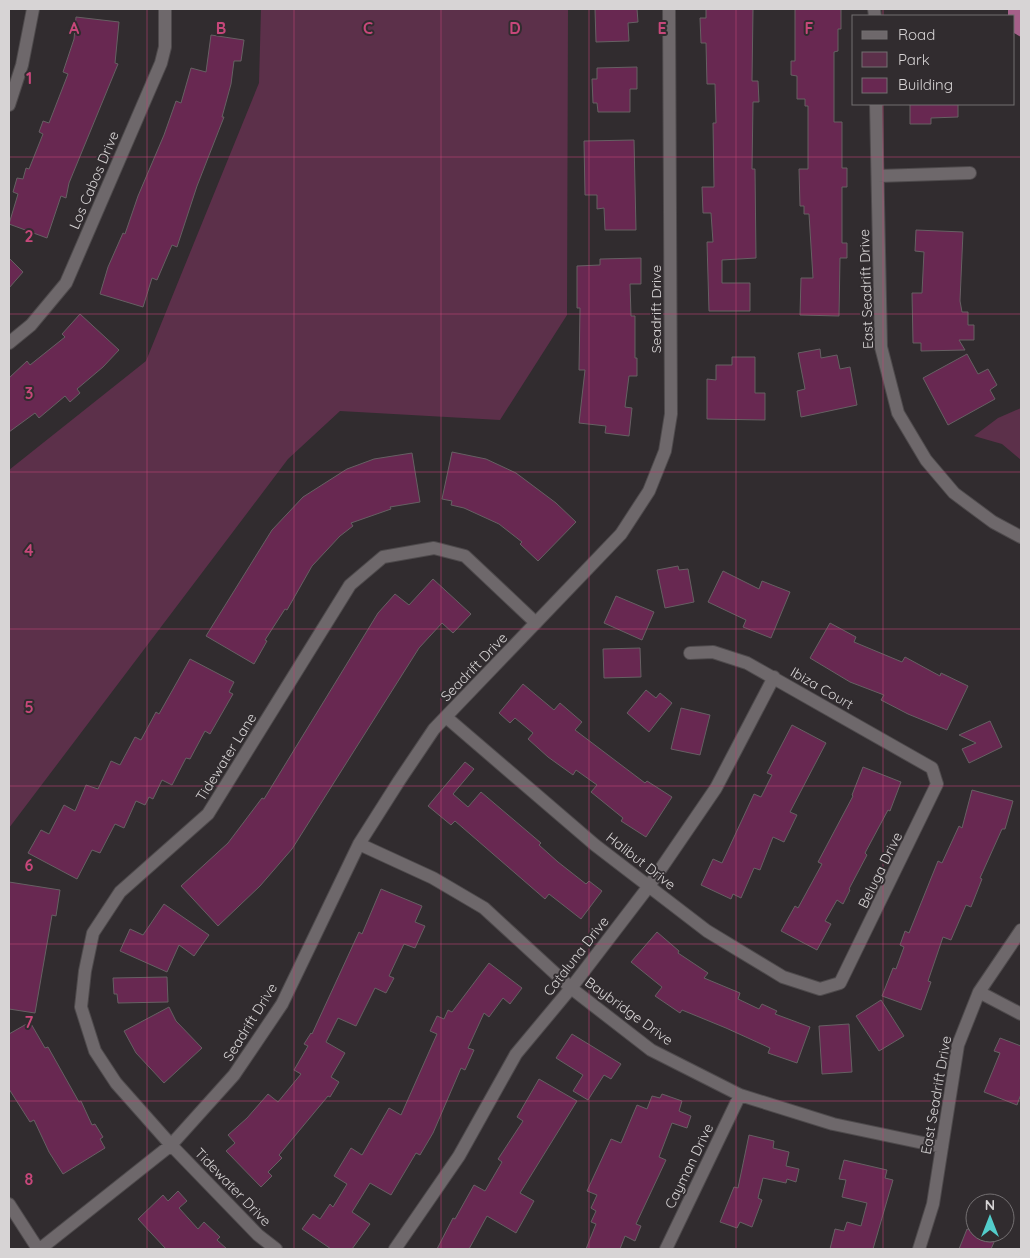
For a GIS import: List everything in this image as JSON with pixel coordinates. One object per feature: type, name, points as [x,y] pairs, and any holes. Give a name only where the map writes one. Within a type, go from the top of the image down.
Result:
[{"type":"street","points":[[9,106],[22,65],[33,9]]},
{"type":"street","name":"Los Cabos Drive","points":[[9,343],[31,325],[66,283],[161,63],[165,47],[165,9]]},
{"type":"street","name":"Seadrift Drive","points":[[39,1249],[171,1145],[234,1075],[282,1004],[359,844],[429,737],[621,534],[649,491],[665,451],[671,414],[669,9]]},
{"type":"street","name":"East Seadrift Drive","points":[[876,105],[880,347],[898,413],[926,460],[954,494],[993,522],[1021,537]]},
{"type":"street","points":[[878,176],[970,173]]},
{"type":"street","name":"Tidewater Lane","points":[[171,1145],[116,1083],[94,1051],[81,1007],[85,971],[93,933],[120,892],[208,814],[350,586],[383,557],[434,548],[465,556],[536,623]]},
{"type":"street","name":"Ibiza Court","points":[[690,653],[713,652],[747,663],[932,768]]},
{"type":"street","name":"Cataluna Drive","points":[[395,1249],[459,1156],[516,1054],[571,988],[649,886],[716,788],[774,677]]},
{"type":"street","name":"Halibut Drive","points":[[446,717],[595,845],[707,931],[783,977],[820,989],[840,983]]},
{"type":"street","name":"Beluga Drive","points":[[840,983],[937,784],[932,768]]},
{"type":"street","name":"Baybridge Drive","points":[[359,844],[433,878],[484,908],[571,988],[651,1050],[740,1095],[833,1124],[942,1147]]},
{"type":"street","name":"East Seadrift Drive","points":[[919,1249],[933,1204],[958,1045],[979,992],[1021,930]]},
{"type":"street","points":[[979,992],[1021,1014]]},
{"type":"street","name":"Cayman Drive","points":[[666,1249],[740,1095]]},
{"type":"street","name":"Tidewater Drive","points":[[171,1145],[258,1235],[276,1249]]},
{"type":"street","points":[[9,1204],[39,1249]]},
{"type":"green space","points":[[261,9],[568,9],[567,315],[500,420],[340,411],[288,459],[9,828],[9,470],[146,361],[259,83]]},
{"type":"green space","points":[[1021,408],[1021,460],[1002,444],[974,436],[998,418]]},
{"type":"shaded area","points":[[1008,9],[1021,9],[1021,37],[1015,34],[1015,15],[1008,15]]},
{"type":"building","points":[[595,9],[637,9],[638,22],[628,23],[629,41],[596,42]]},
{"type":"building","points":[[706,9],[753,9],[752,81],[758,81],[759,102],[753,102],[752,169],[755,169],[756,258],[722,260],[722,283],[750,283],[750,311],[709,311],[707,242],[713,242],[711,213],[703,213],[702,187],[714,187],[713,123],[716,123],[715,84],[707,84],[706,43],[701,43],[700,18],[706,18]]},
{"type":"building","points":[[795,9],[841,9],[841,29],[838,29],[838,51],[834,52],[834,122],[842,122],[842,168],[847,168],[847,187],[842,187],[842,243],[847,243],[847,258],[840,258],[839,316],[800,315],[801,278],[813,278],[809,214],[804,214],[804,206],[800,206],[799,169],[808,169],[808,106],[805,106],[805,99],[797,99],[797,76],[791,75],[791,61],[795,61]]},
{"type":"building","points":[[76,17],[119,22],[115,63],[118,64],[69,183],[66,198],[61,196],[47,238],[9,224],[18,194],[13,192],[17,178],[23,179],[26,168],[29,169],[43,134],[39,132],[43,121],[49,123],[68,74],[63,72],[74,39]]},
{"type":"building","points":[[211,35],[244,40],[241,61],[234,61],[231,84],[222,117],[224,117],[197,186],[177,247],[172,245],[157,280],[152,278],[143,307],[100,294],[108,267],[123,233],[125,234],[176,101],[181,103],[191,68],[206,72]]},
{"type":"building","points":[[637,67],[637,89],[630,89],[630,112],[598,112],[597,103],[593,103],[592,79],[597,79],[597,68]]},
{"type":"building","points":[[910,105],[958,105],[958,117],[931,118],[931,124],[910,124]]},
{"type":"building","points":[[634,140],[636,230],[605,230],[604,208],[597,209],[597,195],[585,195],[584,141]]},
{"type":"building","points":[[916,230],[963,232],[960,301],[962,312],[968,312],[968,325],[974,325],[974,340],[959,340],[965,350],[921,351],[921,343],[913,343],[912,293],[922,293],[924,252],[915,251]]},
{"type":"building","points":[[9,258],[23,272],[9,288]]},
{"type":"building","points":[[641,258],[641,284],[630,284],[631,316],[635,316],[637,376],[629,376],[625,407],[632,408],[629,436],[605,433],[606,426],[579,423],[585,370],[579,370],[580,308],[577,308],[577,266],[600,265],[600,259]]},
{"type":"building","points":[[80,314],[119,350],[103,367],[77,389],[80,393],[70,402],[65,396],[39,418],[35,413],[9,432],[9,378],[27,361],[30,365],[65,337],[62,334]]},
{"type":"building","points":[[820,349],[821,358],[837,355],[840,369],[850,367],[857,405],[801,417],[797,391],[805,389],[798,353]]},
{"type":"building","points":[[967,354],[978,374],[988,369],[997,385],[990,390],[995,399],[948,425],[923,378]]},
{"type":"building","points":[[732,357],[755,357],[755,393],[765,393],[765,420],[707,419],[707,379],[716,380],[716,365],[732,365]]},
{"type":"building","points":[[452,452],[486,459],[516,473],[556,503],[576,522],[538,561],[520,544],[522,542],[499,524],[464,508],[451,505],[452,501],[442,499]]},
{"type":"building","points":[[412,453],[420,502],[390,507],[391,509],[351,523],[353,526],[340,536],[312,566],[287,610],[285,609],[265,640],[267,641],[254,664],[206,636],[272,530],[303,497],[347,469],[374,459]]},
{"type":"building","points":[[678,566],[679,570],[688,569],[694,602],[665,608],[657,570]]},
{"type":"building","points":[[723,571],[759,589],[762,581],[790,592],[771,638],[743,627],[746,620],[708,602]]},
{"type":"building","points":[[433,579],[471,614],[453,633],[442,623],[419,648],[292,849],[260,886],[218,926],[181,886],[228,843],[262,798],[264,799],[378,613],[395,594],[409,605]]},
{"type":"building","points":[[616,596],[654,612],[642,640],[604,623]]},
{"type":"building","points":[[830,623],[856,637],[854,642],[902,662],[905,657],[940,676],[941,673],[968,686],[947,730],[908,714],[881,700],[884,695],[850,682],[810,658]]},
{"type":"building","points":[[640,648],[641,677],[604,678],[603,649]]},
{"type":"building","points":[[190,659],[234,682],[229,692],[233,694],[210,734],[205,731],[190,759],[186,758],[172,785],[162,780],[153,799],[149,797],[145,805],[136,801],[124,828],[115,824],[100,853],[92,850],[77,879],[28,853],[41,830],[49,834],[64,805],[75,811],[86,785],[98,789],[111,761],[120,765],[135,737],[141,740],[156,712],[159,714]]},
{"type":"building","points":[[523,684],[554,710],[560,703],[582,722],[575,730],[645,783],[647,781],[672,797],[646,837],[621,821],[623,818],[591,792],[597,785],[576,770],[573,775],[548,757],[528,739],[533,733],[515,718],[510,723],[499,713]]},
{"type":"building","points":[[646,690],[656,698],[660,693],[672,703],[649,732],[627,713]]},
{"type":"building","points":[[681,708],[710,715],[700,755],[671,749]]},
{"type":"building","points":[[990,721],[1002,747],[969,763],[962,749],[976,743],[959,735]]},
{"type":"building","points":[[792,725],[826,743],[790,812],[797,815],[784,842],[773,837],[760,870],[754,868],[741,898],[733,894],[731,899],[701,885],[713,859],[722,863],[754,794],[761,797],[772,775],[767,773]]},
{"type":"building","points":[[465,762],[474,769],[453,794],[468,807],[481,792],[541,843],[539,845],[558,862],[586,884],[589,881],[602,891],[581,919],[549,894],[545,899],[455,821],[451,825],[428,806]]},
{"type":"building","points":[[863,767],[901,782],[890,811],[888,810],[865,853],[867,855],[843,904],[837,900],[825,921],[831,924],[817,950],[781,931],[795,906],[798,908],[822,864],[818,862],[853,796]]},
{"type":"building","points":[[972,790],[1013,801],[1005,829],[1002,829],[980,878],[982,879],[971,907],[966,905],[951,940],[943,937],[928,981],[931,982],[921,1010],[882,996],[893,968],[896,969],[904,947],[900,945],[905,931],[909,933],[938,861],[942,863],[959,826],[962,828]]},
{"type":"building","points":[[9,882],[60,890],[56,916],[52,915],[35,1013],[9,1009]]},
{"type":"building","points":[[381,889],[422,906],[415,922],[425,926],[415,948],[404,944],[389,976],[394,978],[386,993],[375,988],[356,1026],[338,1018],[326,1042],[345,1053],[331,1077],[339,1082],[330,1097],[328,1096],[279,1155],[282,1158],[268,1172],[272,1176],[261,1187],[226,1151],[235,1143],[228,1135],[247,1118],[268,1094],[278,1102],[301,1074],[294,1070],[308,1046],[304,1044],[312,1034],[359,932],[362,934]]},
{"type":"building","points":[[164,904],[209,935],[194,956],[179,945],[167,972],[120,951],[130,929],[143,935]]},
{"type":"building","points":[[657,932],[679,951],[678,953],[708,973],[704,978],[740,993],[738,999],[759,1009],[762,1004],[777,1011],[775,1014],[810,1027],[797,1063],[768,1053],[770,1048],[726,1028],[682,1010],[680,1013],[655,996],[662,987],[631,962]]},
{"type":"building","points":[[489,963],[522,988],[510,1004],[503,998],[489,1017],[484,1013],[468,1048],[474,1050],[465,1070],[461,1068],[433,1133],[420,1155],[416,1153],[391,1195],[370,1183],[352,1212],[370,1224],[352,1249],[331,1249],[302,1229],[313,1214],[320,1219],[330,1204],[333,1207],[347,1184],[334,1176],[351,1148],[362,1155],[389,1108],[401,1115],[437,1034],[430,1031],[437,1016],[444,1019],[448,1010],[452,1012]]},
{"type":"building","points":[[167,977],[168,1002],[118,1003],[117,994],[114,994],[113,978]]},
{"type":"building","points":[[881,1000],[904,1036],[879,1051],[856,1016]]},
{"type":"building","points":[[169,1007],[176,1021],[202,1048],[164,1083],[136,1053],[124,1031]]},
{"type":"building","points":[[30,1022],[45,1048],[48,1047],[79,1102],[81,1101],[92,1125],[95,1124],[103,1137],[100,1139],[105,1148],[63,1174],[49,1152],[34,1120],[30,1122],[9,1089],[9,1034]]},
{"type":"building","points":[[849,1024],[852,1072],[822,1074],[819,1026]]},
{"type":"building","points":[[572,1034],[621,1064],[611,1079],[604,1075],[588,1100],[573,1091],[583,1075],[556,1058]]},
{"type":"building","points":[[1000,1038],[1021,1046],[1021,1094],[1017,1105],[984,1092],[1000,1053],[994,1051]]},
{"type":"building","points":[[539,1079],[577,1101],[520,1193],[534,1201],[516,1233],[487,1216],[469,1249],[437,1249],[453,1218],[455,1219],[474,1185],[485,1191],[502,1162],[498,1159],[523,1121],[517,1117]]},
{"type":"building","points":[[662,1094],[682,1101],[679,1111],[691,1116],[687,1128],[672,1123],[659,1157],[666,1160],[636,1224],[641,1226],[635,1241],[625,1236],[620,1249],[586,1249],[596,1224],[591,1222],[596,1211],[591,1208],[597,1195],[587,1191],[611,1139],[621,1143],[637,1105],[647,1109],[652,1096],[660,1098]]},
{"type":"building","points":[[749,1135],[774,1141],[773,1148],[789,1152],[786,1166],[799,1169],[796,1182],[787,1179],[786,1183],[763,1178],[758,1198],[762,1200],[752,1227],[740,1222],[737,1228],[720,1222],[734,1187],[738,1188]]},
{"type":"building","points":[[844,1160],[887,1170],[885,1178],[893,1180],[873,1249],[830,1249],[835,1229],[844,1231],[847,1222],[861,1226],[867,1203],[842,1197],[846,1180],[839,1179]]},
{"type":"building","points":[[178,1191],[187,1201],[179,1208],[198,1229],[204,1222],[220,1237],[217,1240],[227,1249],[166,1249],[138,1219],[163,1195],[168,1201]]},
{"type":"building","points":[[965,1234],[965,1243],[994,1243],[991,1249],[959,1249]]}]
